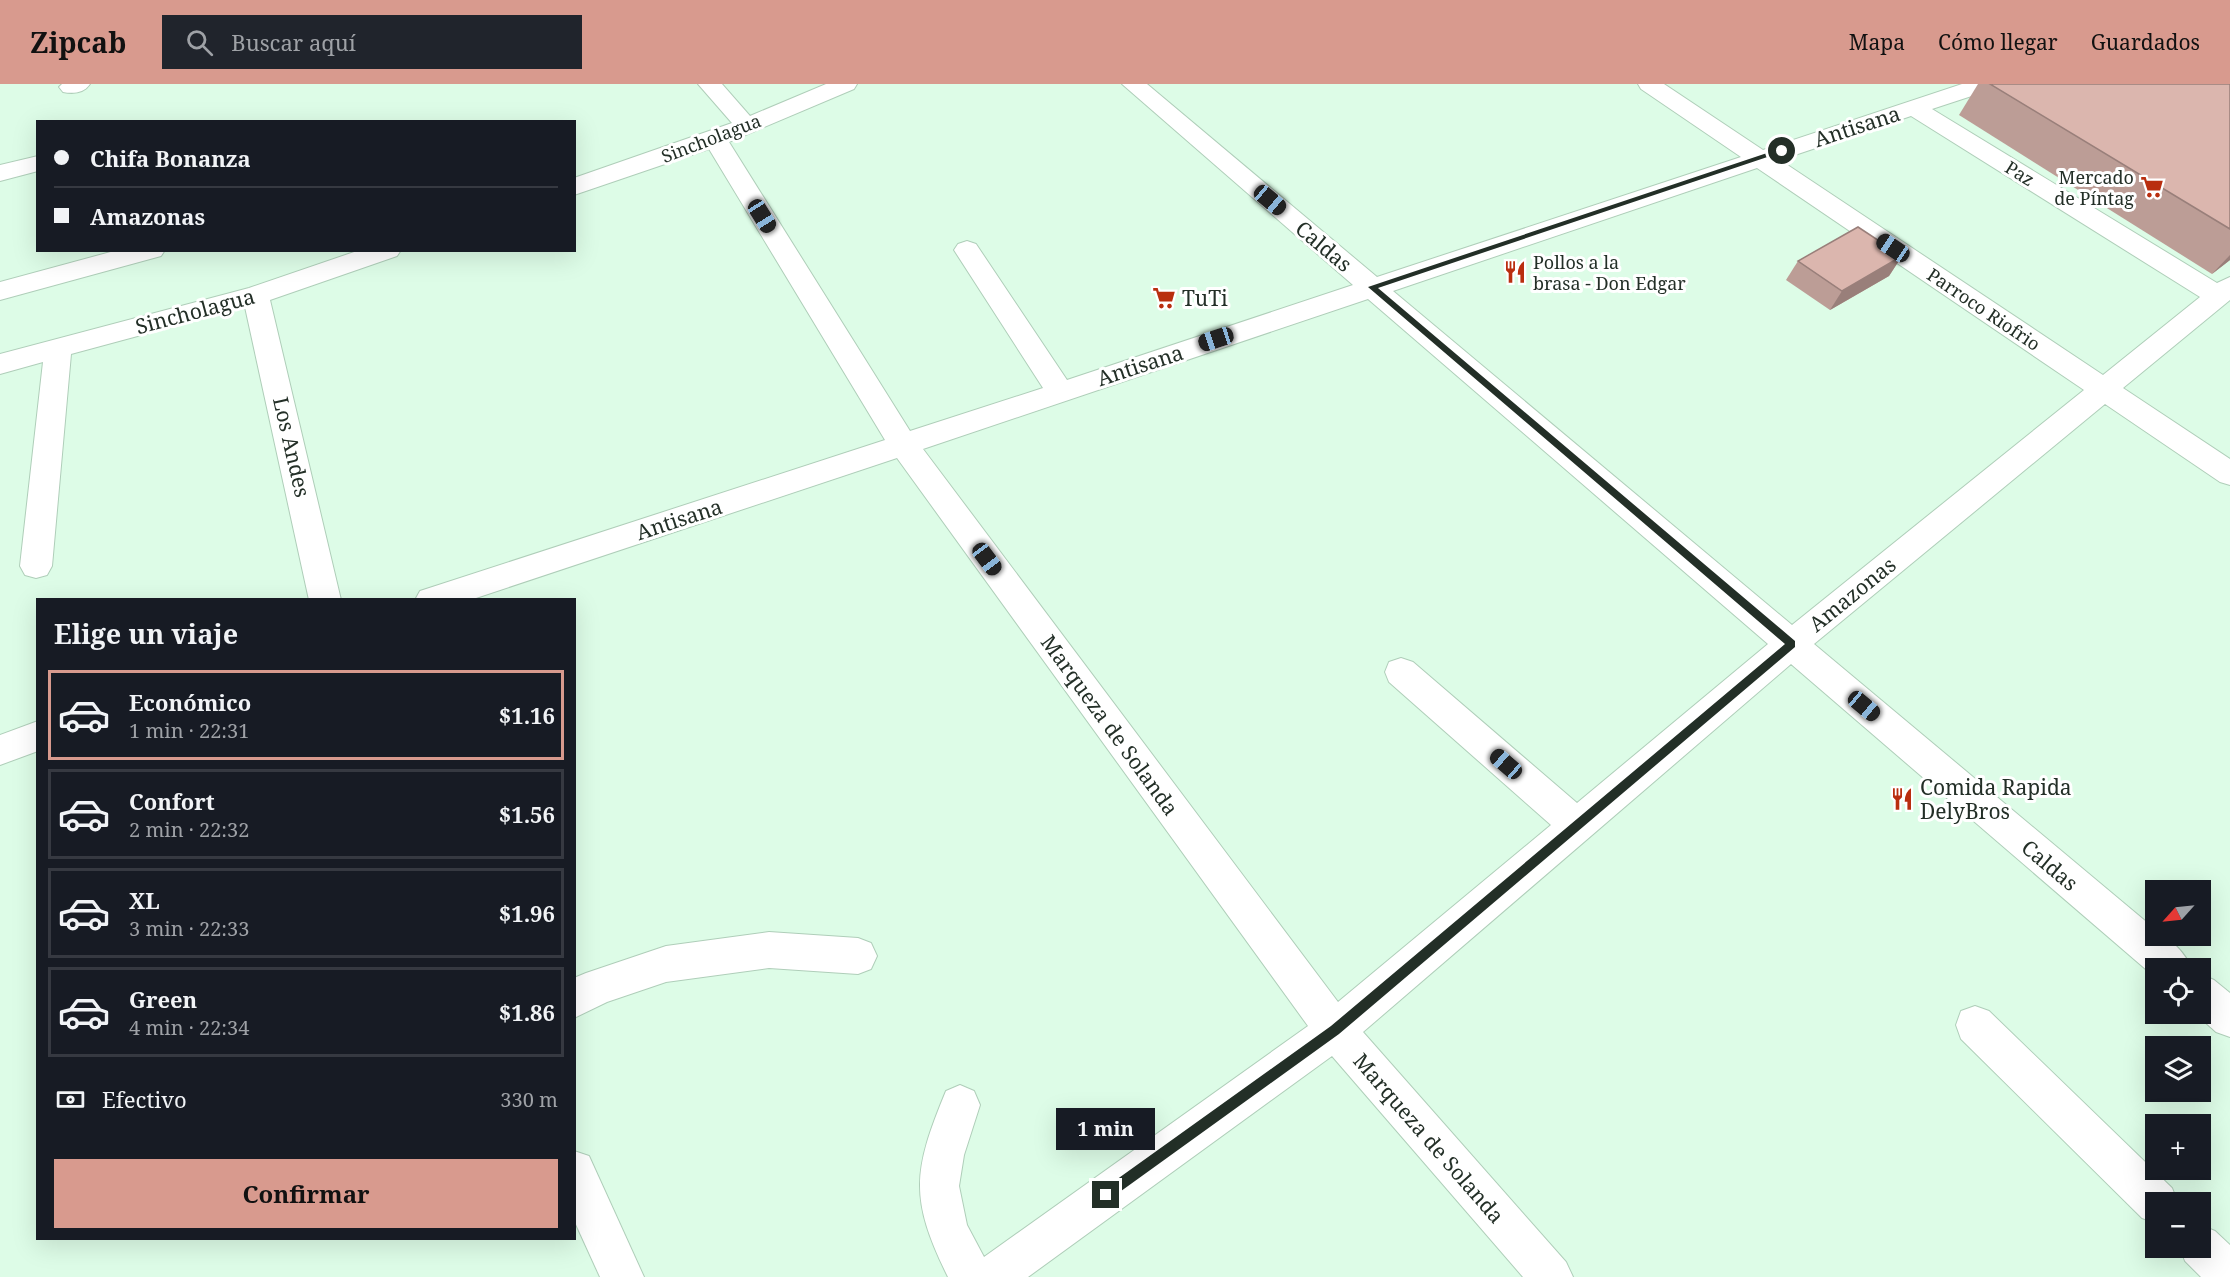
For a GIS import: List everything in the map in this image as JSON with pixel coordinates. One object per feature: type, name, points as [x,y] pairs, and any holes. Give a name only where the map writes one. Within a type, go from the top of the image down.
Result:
[{"type":"street","points":[[708,84],[747,126]]},
{"type":"street","name":"Sincholagua","points":[[576,186],[715,139],[846,84]]},
{"type":"street","name":"Caldas","points":[[1133,84],[2160,958]]},
{"type":"street","name":"Parroco Riofrio","points":[[1649,84],[2230,474]]},
{"type":"street","name":"Antisana","points":[[436,598],[904,446],[1060,391],[1985,84]]},
{"type":"street","name":"Paz","points":[[1914,108],[2224,291]]},
{"type":"street","name":"Marqueza de Solanda","points":[[715,139],[904,446],[1335,1030],[1551,1277]]},
{"type":"street","points":[[0,173],[36,164]]},
{"type":"street","points":[[967,250],[1060,391]]},
{"type":"street","points":[[0,291],[145,252]]},
{"type":"street","name":"Sincholagua","points":[[0,364],[256,295],[382,252]]},
{"type":"street","name":"Amazonas","points":[[992,1277],[1335,1030],[1791,644],[2224,291]]},
{"type":"street","name":"Los Andes","points":[[256,295],[325,598]]},
{"type":"street","points":[[36,566],[58,348]]},
{"type":"street","points":[[1401,672],[1577,826]]},
{"type":"street","points":[[0,750],[36,737]]},
{"type":"street","points":[[576,998],[599,986],[666,964],[769,950],[858,956]]},
{"type":"street","points":[[2211,1002],[2230,1018]]},
{"type":"street","points":[[1975,1025],[2146,1192]]},
{"type":"street","points":[[960,1105],[940,1173],[940,1199],[947,1228],[972,1277]]},
{"type":"street","points":[[576,1175],[622,1277]]},
{"type":"street","points":[[2211,1257],[2230,1275]]},
{"type":"building","points":[[1990,84],[2230,84],[2230,229]]},
{"type":"building","points":[[1858,227],[1902,256],[1842,291],[1798,261]]},
{"type":"place","name":"Mercado de Píntag","points":[[2152,187]]},
{"type":"place","name":"Pollos a la brasa - Don Edgar","points":[[1515,272]]},
{"type":"place","name":"TuTi","points":[[1164,298]]},
{"type":"place","name":"Comida Rapida DelyBros","points":[[1902,799]]},
{"type":"route","points":[[1106,1195],[1335,1030],[1791,644],[1372,287],[1782,151]]}]
